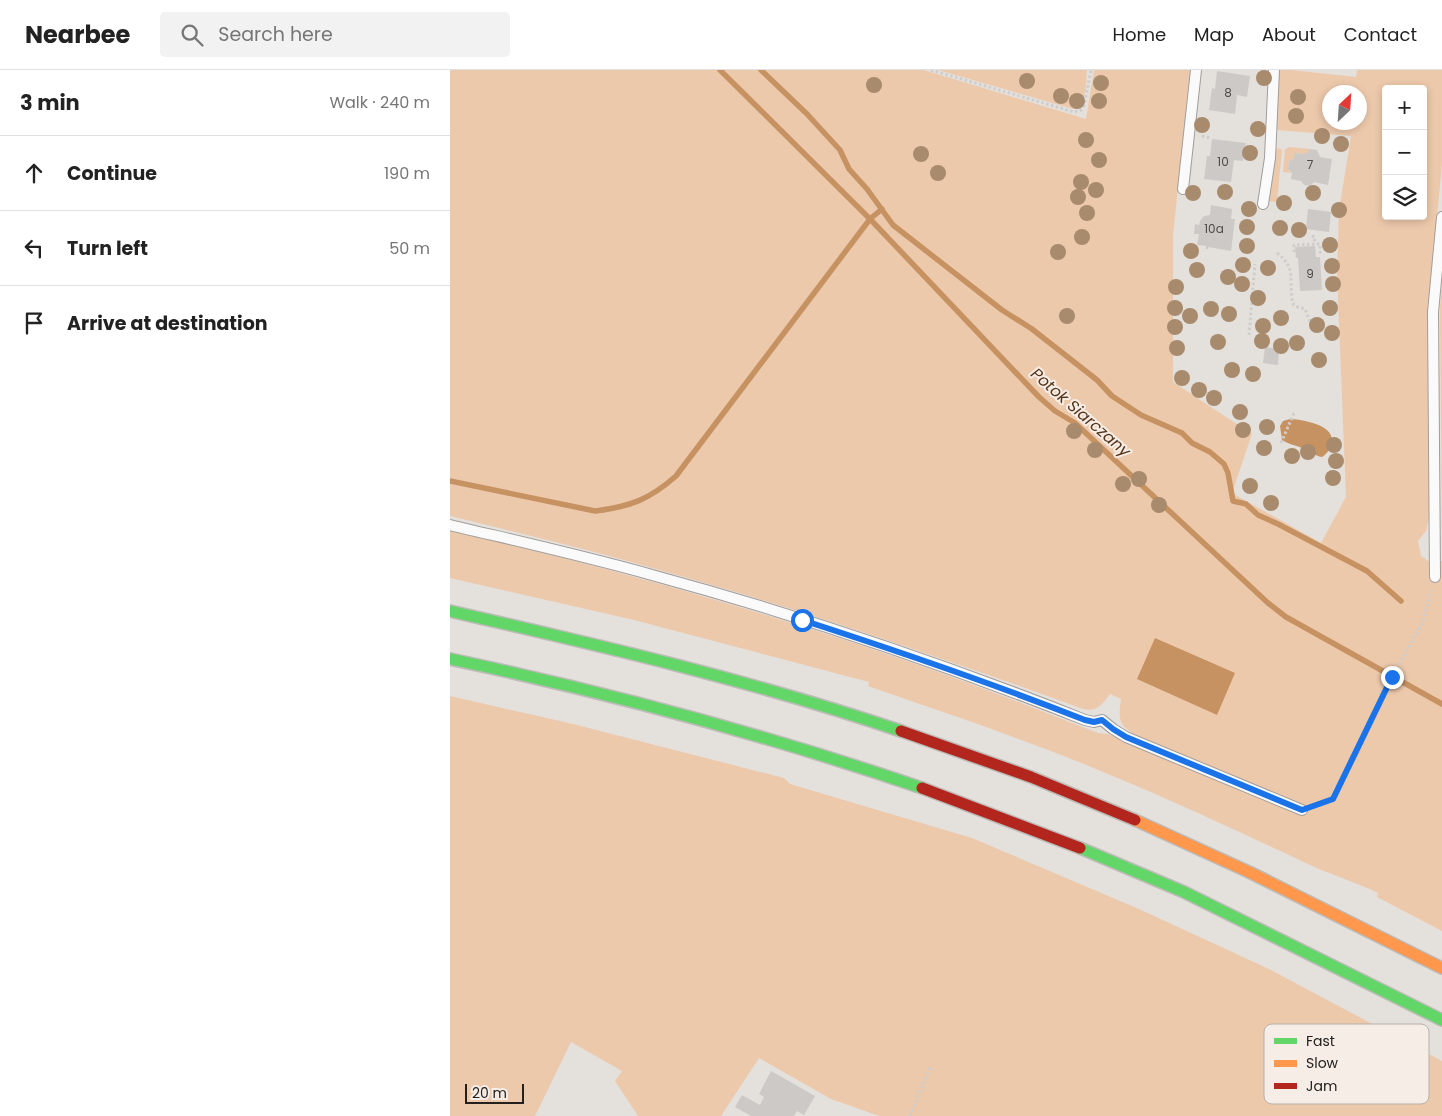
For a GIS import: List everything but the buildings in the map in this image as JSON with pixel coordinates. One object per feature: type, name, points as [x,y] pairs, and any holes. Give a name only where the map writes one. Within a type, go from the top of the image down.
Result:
[{"type":"highway","points":[[450,612],[627,651],[805,700],[925,739],[1055,787],[1129,817],[1261,877],[1442,968]]},
{"type":"highway","points":[[450,659],[567,684],[726,725],[846,762],[976,807],[1173,887],[1333,964],[1442,1020]]},
{"type":"lane","points":[[1183,189],[1196,70]]},
{"type":"lane","points":[[1263,204],[1270,158],[1274,70]]},
{"type":"lane","points":[[1435,577],[1433,312],[1442,217]]},
{"type":"lane","points":[[450,525],[652,574],[926,660],[1085,720],[1094,722],[1102,720],[1126,737],[1302,810]]},
{"type":"path","points":[[931,70],[1074,112],[1084,106],[1091,70]]},
{"type":"path","points":[[1312,236],[1314,236],[1314,244]]},
{"type":"path","points":[[1294,252],[1294,244],[1320,244],[1320,256]]},
{"type":"path","points":[[1277,252],[1286,260],[1292,275],[1292,302],[1295,306],[1305,309],[1313,329]]},
{"type":"path","points":[[1250,335],[1255,264]]},
{"type":"path","points":[[1281,443],[1294,413]]},
{"type":"path","points":[[1302,810],[1333,799],[1392,677],[1423,622],[1435,577]]},
{"type":"path","points":[[910,1116],[931,1066]]},
{"type":"shaded area","points":[[450,70],[924,70],[1086,119],[1094,70],[1190,70],[1173,236],[1173,382],[1252,434],[1232,493],[1321,543],[1346,497],[1337,275],[1339,210],[1351,136],[1277,130],[1278,70],[1356,77],[1357,70],[1442,70],[1442,165],[1428,309],[1430,512],[1426,531],[1418,541],[1421,556],[1430,562],[1442,561],[1442,931],[1377,897],[1378,893],[1317,868],[1142,788],[1019,739],[868,686],[869,682],[634,620],[450,578],[450,530],[557,556],[717,600],[903,660],[1098,733],[1108,734],[1136,745],[1139,737],[1127,729],[1121,722],[1121,699],[1110,694],[1099,707],[1088,710],[1083,709],[934,656],[785,607],[626,560],[450,516]]},
{"type":"shaded area","points":[[938,70],[1087,70],[1083,99],[1078,107],[1073,109]]},
{"type":"shaded area","points":[[1289,147],[1310,149],[1306,154],[1295,153],[1294,158],[1289,161],[1288,169],[1291,173],[1283,172],[1285,149]]},
{"type":"shaded area","points":[[1279,148],[1282,150],[1277,202],[1268,201],[1275,149]]},
{"type":"shaded area","points":[[1442,285],[1442,528],[1440,308]]},
{"type":"shaded area","points":[[1290,419],[1309,422],[1327,430],[1332,437],[1332,441],[1330,449],[1325,455],[1322,457],[1317,456],[1282,440],[1280,426],[1283,421]]},
{"type":"shaded area","points":[[1155,638],[1235,673],[1217,715],[1137,679]]},
{"type":"shaded area","points":[[450,696],[573,724],[784,778],[790,784],[972,838],[1139,909],[1269,969],[1372,1024],[1264,1024],[1264,1104],[1429,1104],[1429,1054],[1442,1061],[1442,1116],[879,1116],[831,1099],[759,1058],[721,1116],[638,1116],[615,1081],[622,1071],[571,1042],[535,1116],[450,1116]]},
{"type":"waterway","name":"Potok Siarczany","points":[[720,70],[870,219],[1039,397],[1055,411],[1075,423],[1268,603],[1286,617],[1442,704]]},
{"type":"waterway","points":[[761,70],[807,114],[840,150],[849,169],[867,189],[893,225],[1002,310],[1032,329],[1097,380],[1112,396],[1141,415],[1182,433],[1192,443],[1210,452],[1224,464],[1228,473],[1233,501],[1246,504],[1258,515],[1367,571],[1401,601]]},
{"type":"waterway","points":[[450,481],[595,511],[639,501],[657,491],[676,476],[870,219],[882,209]]},
{"type":"traffic: fast","points":[[450,611],[621,651],[734,680],[901,731]]},
{"type":"traffic: fast","points":[[450,659],[688,716],[805,750],[922,788]]},
{"type":"traffic: fast","points":[[1080,848],[1184,892],[1442,1020]]},
{"type":"traffic: slow","points":[[1135,820],[1249,872],[1442,968]]},
{"type":"traffic: jam","points":[[901,731],[1031,777],[1135,820]]},
{"type":"traffic: jam","points":[[922,788],[1080,848]]},
{"type":"route","points":[[802,620],[926,660],[1085,720],[1094,722],[1102,720],[1126,737],[1302,810],[1333,799],[1392,677]]}]
